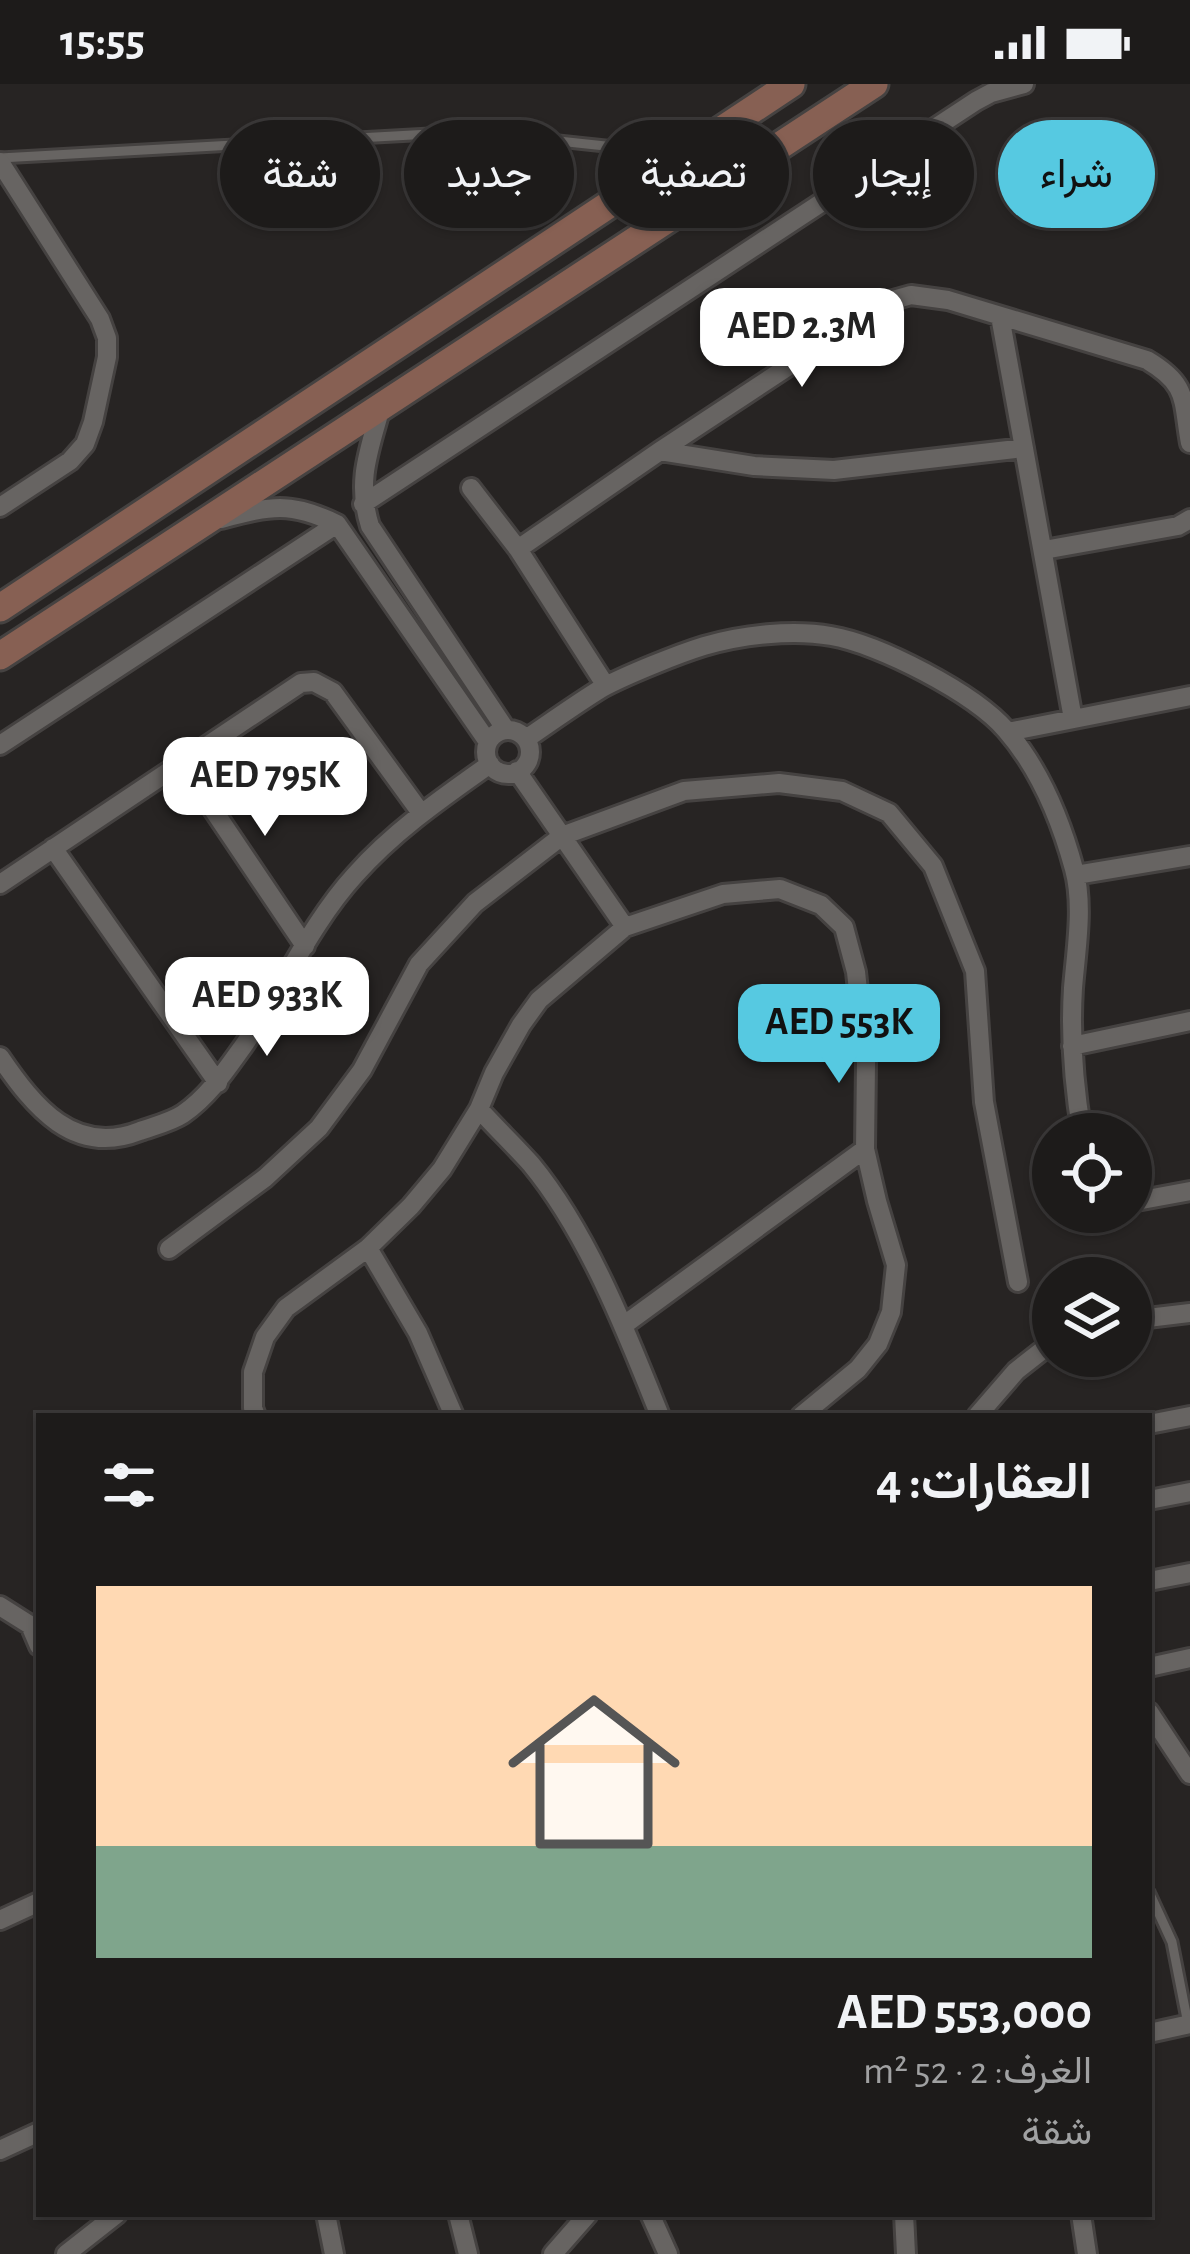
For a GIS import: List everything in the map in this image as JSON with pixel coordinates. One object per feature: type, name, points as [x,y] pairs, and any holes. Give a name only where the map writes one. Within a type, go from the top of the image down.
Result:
[{"type":"street","points":[[737,120],[791,84]]},
{"type":"street","points":[[0,656],[874,84]]},
{"type":"street","points":[[363,504],[976,100],[1024,84]]},
{"type":"street","points":[[0,160],[100,319],[107,348],[85,444],[70,461],[3,503]]},
{"type":"street","points":[[0,608],[598,212]]},
{"type":"street","points":[[518,549],[886,302],[911,295],[948,300],[1147,360],[1179,385],[1190,443]]},
{"type":"street","points":[[1000,316],[1073,719]]},
{"type":"street","points":[[382,405],[363,471],[363,504],[370,526],[506,730]]},
{"type":"street","points":[[660,451],[754,466],[834,470],[1024,448]]},
{"type":"street","points":[[471,488],[518,549],[606,686]]},
{"type":"street","points":[[200,525],[280,507],[307,509],[337,524],[488,742],[490,764],[502,773],[524,767],[530,753],[520,733],[506,730],[488,742]]},
{"type":"street","points":[[1043,550],[1178,526],[1190,519]]},
{"type":"street","points":[[0,745],[337,524]]},
{"type":"street","points":[[526,739],[606,686],[705,646],[790,632],[835,636],[950,686],[1008,732],[1049,797],[1076,874],[1078,945],[1072,1046],[1080,1113]]},
{"type":"street","points":[[0,884],[301,682],[314,682],[333,692],[421,813]]},
{"type":"street","points":[[1008,732],[1190,696]]},
{"type":"street","points":[[181,762],[304,946]]},
{"type":"street","points":[[0,1057],[46,1115],[95,1139],[125,1137],[182,1115],[218,1082],[353,876],[421,813],[490,764]]},
{"type":"street","points":[[518,771],[625,927]]},
{"type":"street","points":[[169,1249],[266,1178],[320,1128],[362,1070],[419,964],[475,903],[562,836],[684,791],[779,783],[842,791],[889,813],[933,866],[976,971],[984,1102],[1018,1282]]},
{"type":"street","points":[[53,848],[218,1082]]},
{"type":"street","points":[[1076,874],[1190,856]]},
{"type":"street","points":[[255,1413],[253,1372],[265,1337],[286,1307],[368,1248],[412,1206],[442,1169],[539,1000],[625,927],[723,894],[780,889],[821,905],[844,927],[856,972],[866,1063],[866,1149],[896,1265],[892,1312],[878,1344],[858,1370],[805,1413]]},
{"type":"street","points":[[1072,1046],[1190,1022]]},
{"type":"street","points":[[478,1109],[532,1166],[571,1222],[624,1325],[659,1413]]},
{"type":"street","points":[[624,1325],[866,1149]]},
{"type":"street","points":[[1152,1198],[1190,1191]]},
{"type":"street","points":[[368,1248],[418,1333],[453,1413]]},
{"type":"street","points":[[1152,1318],[1190,1313]]},
{"type":"street","points":[[980,1413],[1032,1358]]},
{"type":"street","points":[[1152,1423],[1190,1416]]},
{"type":"street","points":[[1152,1499],[1190,1492]]},
{"type":"street","points":[[1152,1580],[1190,1573]]},
{"type":"street","points":[[0,1606],[30,1625],[36,1639]]},
{"type":"street","points":[[1152,1666],[1190,1658]]},
{"type":"street","points":[[1152,1715],[1180,1742],[1190,1774]]},
{"type":"street","points":[[0,1920],[36,1903]]},
{"type":"street","points":[[1152,2032],[1190,2027]]},
{"type":"street","points":[[0,2150],[36,2133]]},
{"type":"street","points":[[66,2254],[113,2217]]},
{"type":"street","points":[[327,2217],[334,2254]]},
{"type":"street","points":[[459,2217],[468,2254]]},
{"type":"street","points":[[553,2254],[585,2217]]},
{"type":"street","points":[[651,2217],[668,2254]]},
{"type":"street","points":[[904,2217],[906,2254]]},
{"type":"street","points":[[1081,2217],[1087,2254]]},
{"type":"lane","points":[[0,160],[430,134],[521,136],[598,145]]},
{"type":"lane","points":[[1152,1899],[1172,1942],[1190,2027]]}]
